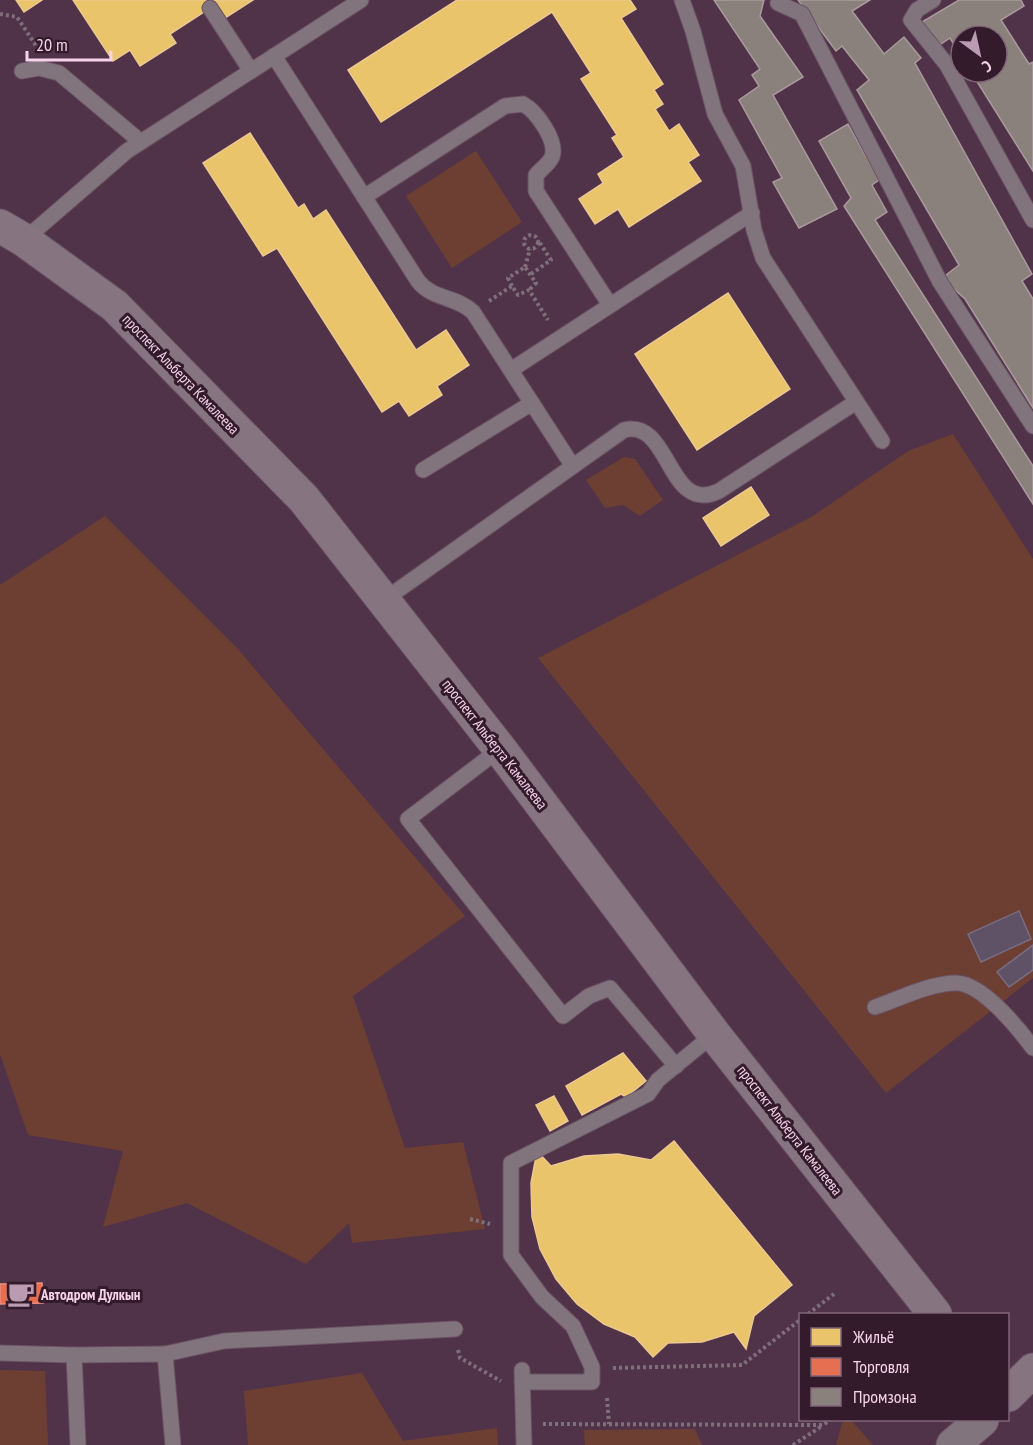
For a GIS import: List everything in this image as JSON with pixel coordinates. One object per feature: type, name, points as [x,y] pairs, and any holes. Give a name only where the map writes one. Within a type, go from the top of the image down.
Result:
[{"type":"main road","name":"проспект Альберта Камалеева","points":[[12,233],[115,306],[304,499],[500,749],[714,1034],[934,1313]]},
{"type":"main road","points":[[1009,1394],[1033,1370]]},
{"type":"street","points":[[953,1445],[981,1421]]},
{"type":"street","points":[[978,1445],[983,1421]]},
{"type":"lane","points":[[12,233],[141,142],[361,0]]},
{"type":"lane","points":[[682,0],[693,31],[715,114],[743,166],[756,239],[768,266],[882,441]]},
{"type":"lane","points":[[933,0],[917,10],[911,20],[947,65],[1033,220]]},
{"type":"lane","points":[[778,3],[802,14],[940,282],[1033,426]]},
{"type":"lane","points":[[210,8],[251,71]]},
{"type":"lane","points":[[274,56],[423,287],[437,296],[462,303],[473,312],[572,465]]},
{"type":"lane","points":[[22,71],[39,68],[52,70],[67,78],[141,142]]},
{"type":"lane","points":[[364,196],[505,106],[523,104],[532,111],[553,143],[551,159],[536,175],[537,191],[610,305]]},
{"type":"lane","points":[[511,370],[752,213]]},
{"type":"lane","points":[[384,600],[619,432],[637,429],[651,437],[685,488],[696,495],[712,495],[856,402]]},
{"type":"lane","points":[[423,470],[532,403]]},
{"type":"lane","points":[[500,749],[408,819],[562,1016],[589,996],[610,988],[676,1066]]},
{"type":"lane","points":[[875,1007],[936,987],[956,983],[964,984],[975,988],[1013,1022],[1033,1048]]},
{"type":"lane","points":[[524,1445],[522,1376],[592,1382],[592,1367],[573,1326],[542,1297],[511,1255],[511,1163],[648,1094],[658,1080],[714,1034]]},
{"type":"lane","points":[[0,1353],[165,1354],[224,1341],[454,1329]]},
{"type":"lane","points":[[165,1354],[173,1445]]},
{"type":"lane","points":[[74,1355],[78,1445]]},
{"type":"path","points":[[0,14],[17,17],[52,70]]},
{"type":"path","points":[[531,274],[551,260],[538,240],[532,235],[525,237],[524,245],[530,249],[537,247],[538,240]]},
{"type":"path","points":[[525,267],[536,283],[519,295],[507,278],[525,267],[530,249]]},
{"type":"path","points":[[473,312],[512,286]]},
{"type":"path","points":[[529,290],[560,338]]},
{"type":"path","points":[[809,1313],[834,1294]]},
{"type":"path","points":[[604,1368],[742,1365],[799,1322]]},
{"type":"path","points":[[454,1329],[460,1358],[509,1385],[526,1424],[823,1425]]},
{"type":"path","points":[[793,1445],[828,1421]]},
{"type":"shaded area","points":[[476,151],[522,222],[452,268],[406,196]]},
{"type":"shaded area","points":[[953,434],[1033,559],[1033,978],[886,1093],[538,658],[813,516],[908,451]]},
{"type":"shaded area","points":[[624,457],[635,459],[663,500],[640,516],[623,505],[605,508],[586,480]]},
{"type":"shaded area","points":[[105,516],[237,648],[465,916],[353,996],[405,1148],[463,1142],[485,1229],[352,1243],[349,1223],[306,1264],[187,1203],[103,1227],[123,1151],[28,1135],[0,1054],[0,585]]},
{"type":"shaded area","points":[[0,1370],[45,1371],[48,1445],[0,1445]]},
{"type":"shaded area","points":[[362,1373],[403,1441],[497,1428],[498,1445],[248,1445],[244,1391]]},
{"type":"shaded area","points":[[843,1421],[852,1421],[873,1445],[836,1445]]},
{"type":"shaded area","points":[[695,1429],[702,1445],[585,1445],[584,1430]]},
{"type":"building: Жильё","points":[[16,0],[42,0],[24,12]]},
{"type":"building: Жильё","points":[[73,0],[253,0],[222,20],[213,6],[170,34],[176,43],[140,66],[130,50],[113,61]]},
{"type":"building: Жильё","points":[[457,0],[630,0],[636,9],[621,18],[663,84],[654,90],[663,104],[655,109],[669,131],[679,124],[699,155],[688,162],[701,181],[629,227],[618,209],[595,224],[579,199],[603,183],[598,174],[624,157],[612,138],[617,135],[581,79],[591,73],[552,12],[381,122],[348,70]]},
{"type":"building: Жильё","points":[[250,133],[298,208],[304,204],[313,219],[326,210],[416,350],[446,330],[469,365],[437,386],[442,395],[409,416],[399,401],[382,412],[277,248],[263,256],[203,163]]},
{"type":"building: Жильё","points":[[728,293],[790,389],[697,450],[635,354]]},
{"type":"building: Жильё","points":[[751,487],[769,515],[721,546],[703,518]]},
{"type":"building: Жильё","points":[[623,1053],[646,1081],[626,1097],[621,1094],[582,1115],[566,1086]]},
{"type":"building: Жильё","points":[[554,1096],[568,1121],[550,1131],[536,1105]]},
{"type":"building: Жильё","points":[[674,1141],[792,1285],[754,1316],[746,1349],[734,1332],[702,1342],[668,1343],[653,1357],[635,1337],[604,1324],[577,1304],[556,1279],[540,1249],[532,1217],[531,1183],[537,1151],[551,1166],[584,1156],[618,1154],[651,1160]]},
{"type":"building: Торговля","name":"Автодром Дулкын","points":[[42,1283],[43,1303],[0,1304],[0,1284]]},
{"type":"building: Промзона","points":[[714,0],[764,0],[760,16],[803,77],[773,95],[837,209],[799,228],[773,182],[782,178],[739,100],[759,86],[752,75],[760,69]]},
{"type":"building: Промзона","points":[[798,0],[870,0],[852,11],[884,54],[904,37],[921,58],[915,63],[1032,274],[1022,281],[1033,299],[1033,408],[965,299],[942,278],[959,265],[857,90],[869,80],[842,46],[836,51]]},
{"type":"building: Промзона","points":[[959,0],[1021,0],[1024,6],[1001,20],[1004,24],[949,24],[949,39],[938,46],[922,22]]},
{"type":"building: Промзона","points":[[1009,33],[1029,64],[1033,62],[1033,171],[979,84],[1009,84]]},
{"type":"building: Промзона","points":[[848,124],[879,180],[872,185],[887,212],[875,220],[1033,466],[1033,504],[844,206],[851,198],[819,141]]},
{"type":"building: Прочее","points":[[1019,911],[1031,939],[981,962],[968,934]]},
{"type":"building: Прочее","points":[[1033,945],[1033,970],[1009,987],[997,972]]},
{"type":"place","name":"Автодром Дулкын","points":[[21,1294]]}]
